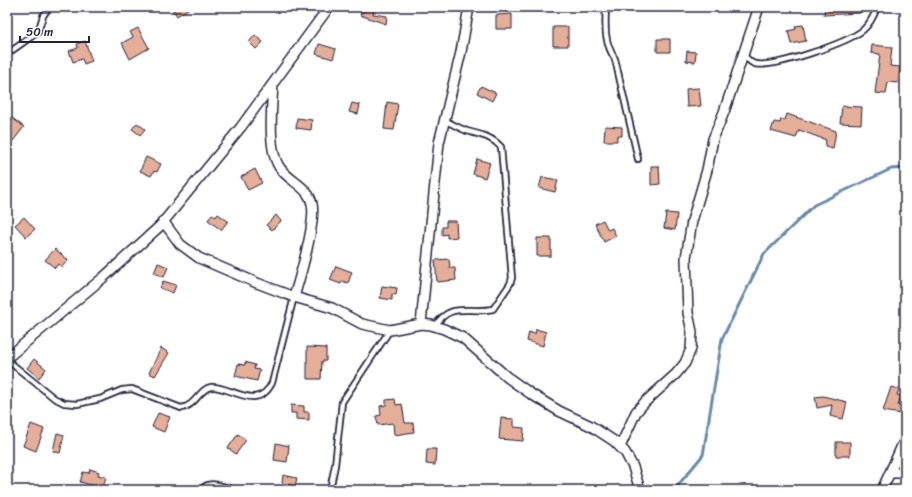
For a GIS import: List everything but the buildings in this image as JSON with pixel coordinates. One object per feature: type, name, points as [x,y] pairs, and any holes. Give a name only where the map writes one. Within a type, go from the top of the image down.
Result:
[{"type":"street","points":[[7,359],[110,272],[145,241],[163,222],[240,127],[329,7]]},
{"type":"street","points":[[421,324],[439,144],[461,52],[469,7]]},
{"type":"street","points":[[620,447],[636,412],[676,374],[685,363],[691,349],[692,332],[688,313],[687,251],[692,221],[707,170],[713,139],[724,112],[759,7]]},
{"type":"street","points":[[273,84],[272,128],[275,161],[288,177],[305,191],[313,205],[310,231],[294,297]]},
{"type":"street","points":[[163,222],[180,244],[199,258],[294,297],[332,308],[362,324],[390,330],[421,324],[435,326],[463,338],[507,377],[531,394],[559,411],[591,426],[620,447],[633,468],[640,490]]},
{"type":"street","points":[[882,490],[905,439]]},
{"type":"street","points":[[890,473],[905,474]]},
{"type":"lane","points":[[7,54],[38,32],[49,7]]},
{"type":"lane","points":[[606,7],[605,22],[607,46],[615,59],[638,159]]},
{"type":"lane","points":[[743,54],[749,61],[755,64],[772,64],[840,43],[863,30],[873,19],[877,7]]},
{"type":"lane","points":[[435,326],[441,316],[451,311],[493,309],[510,284],[512,278],[501,147],[495,140],[483,134],[464,130],[444,120]]},
{"type":"lane","points":[[7,359],[54,398],[64,403],[71,404],[100,399],[128,389],[145,393],[181,408],[187,407],[206,389],[212,387],[243,396],[255,397],[267,392],[272,383],[294,297]]},
{"type":"lane","points":[[330,490],[335,465],[342,402],[390,330]]},
{"type":"lane","points":[[201,490],[206,485],[212,484],[235,490]]},
{"type":"waterway","points":[[674,490],[703,455],[722,339],[764,254],[814,205],[891,169],[905,168]]}]
